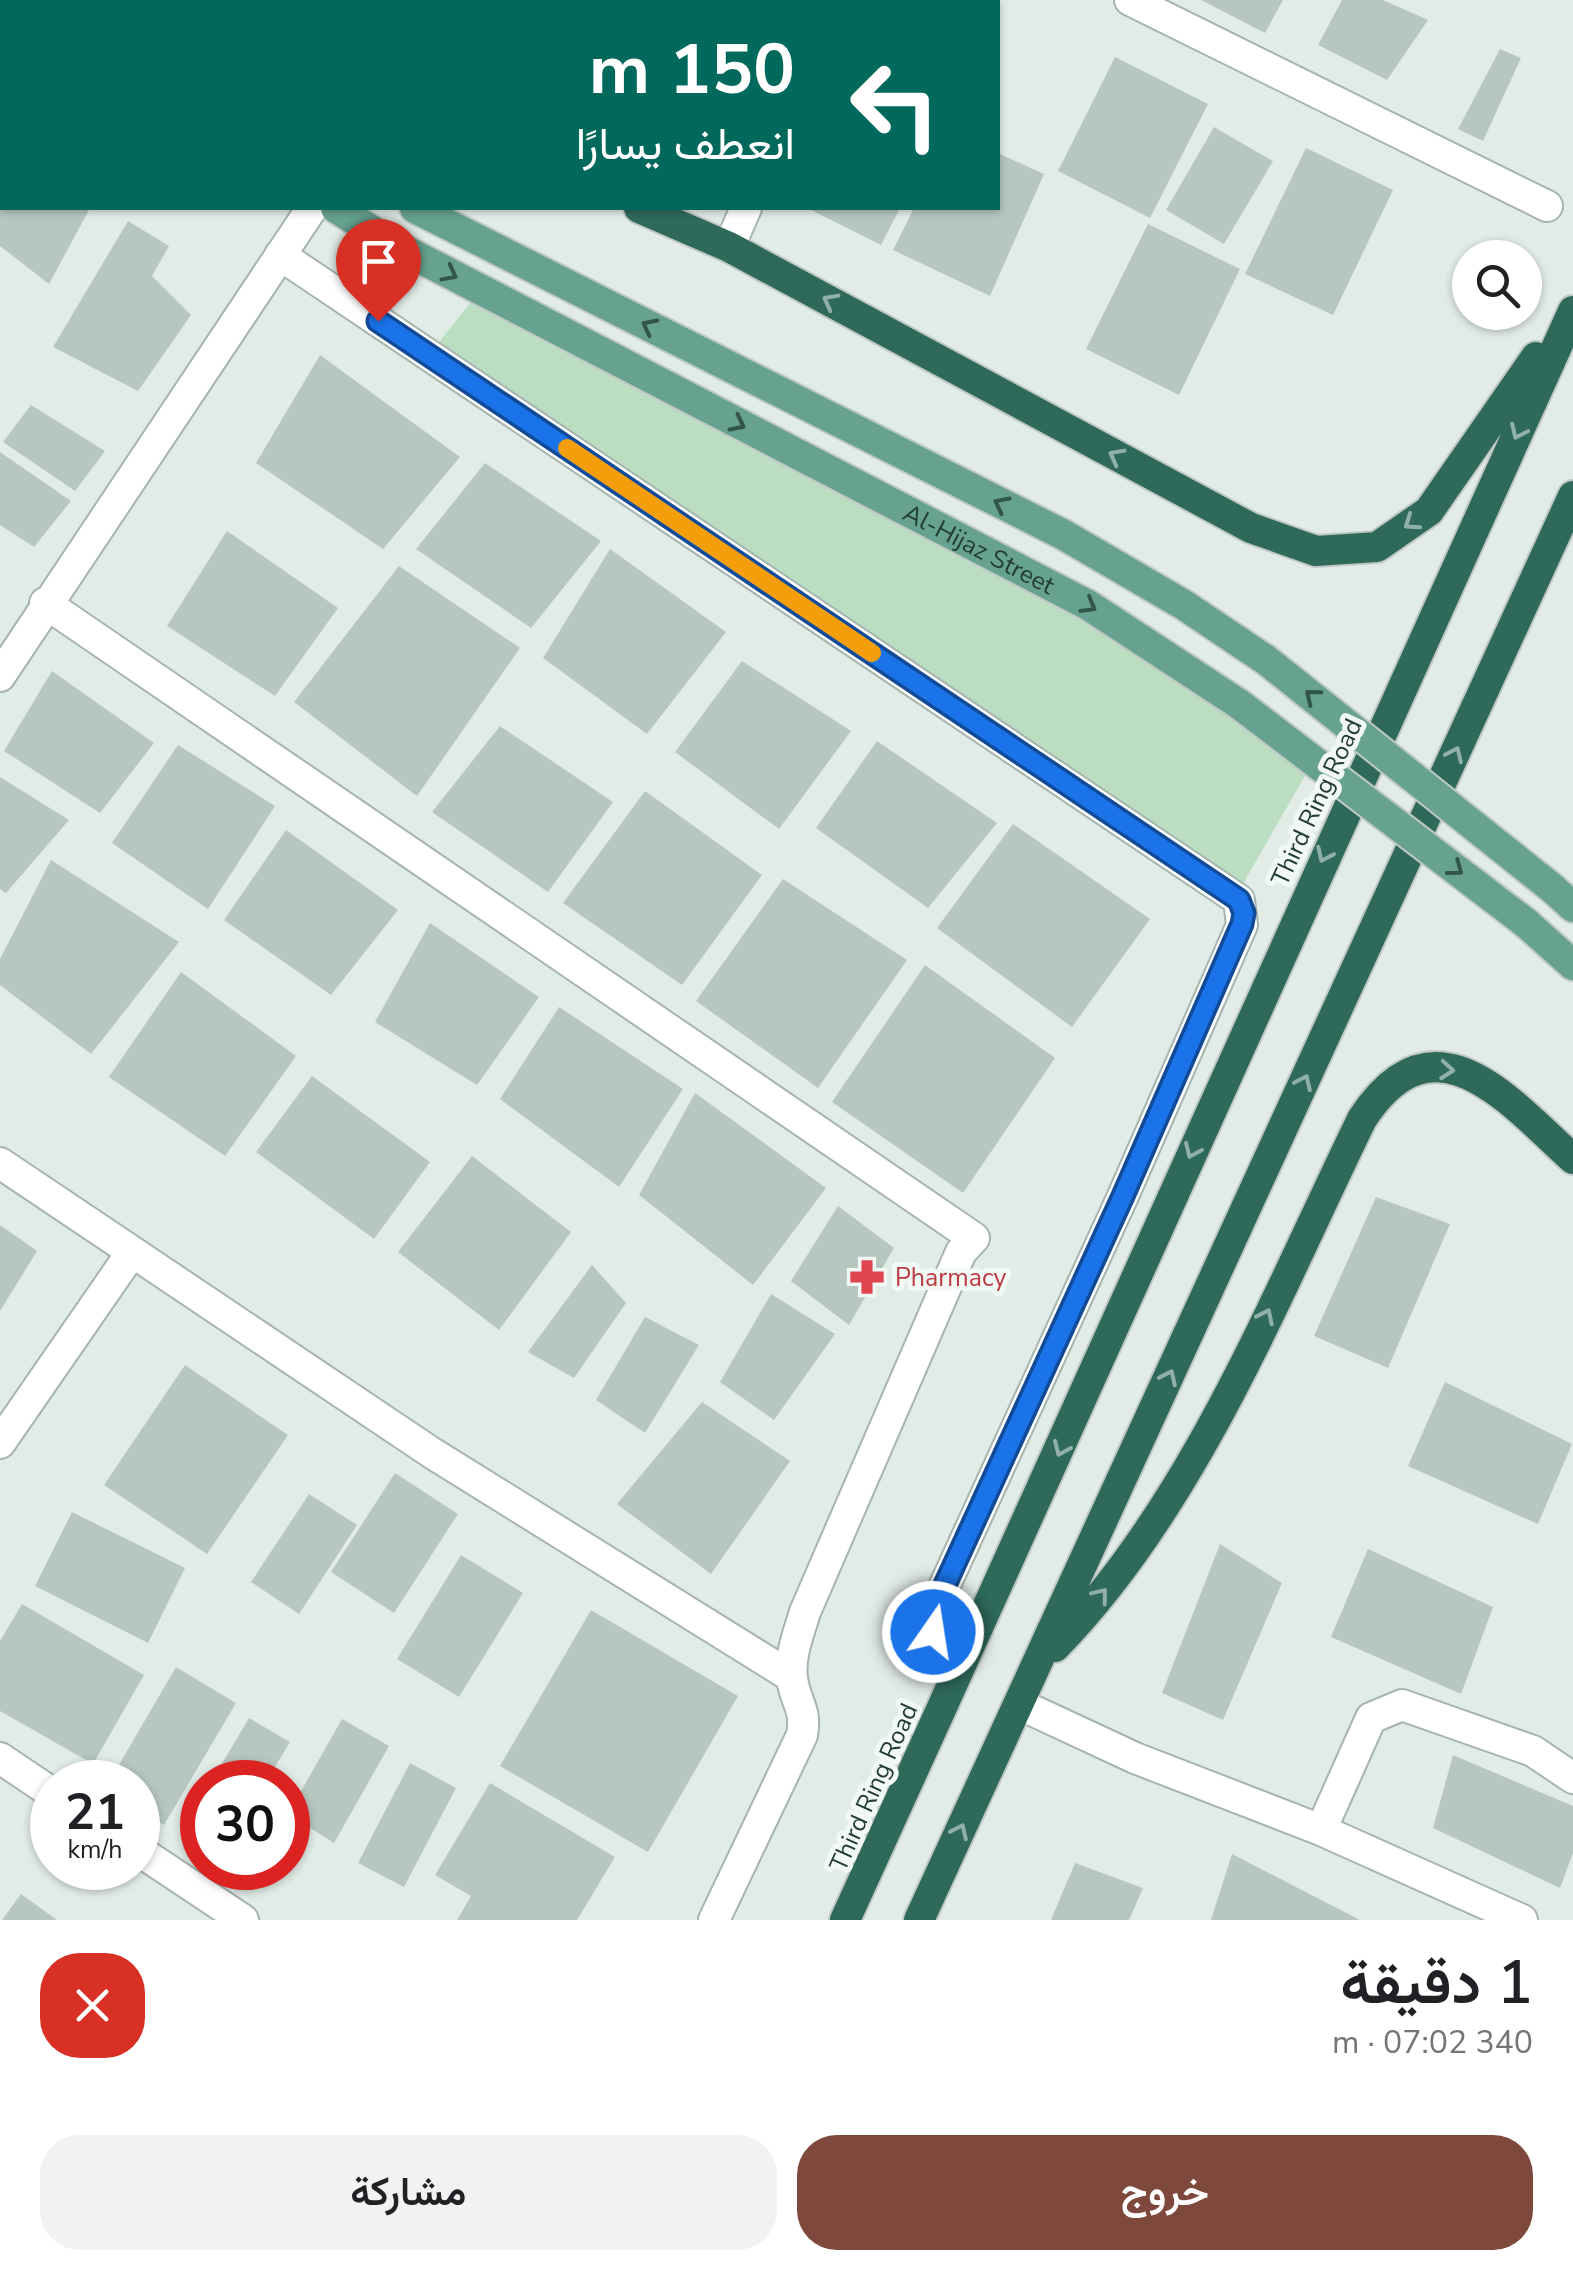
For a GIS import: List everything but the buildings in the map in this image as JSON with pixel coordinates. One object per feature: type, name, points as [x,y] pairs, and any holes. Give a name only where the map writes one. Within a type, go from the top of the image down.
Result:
[{"type":"highway","points":[[644,210],[729,247],[1251,528],[1316,551],[1377,547],[1429,510],[1573,308]]},
{"type":"highway","name":"Third Ring Road","points":[[845,1920],[1573,308]]},
{"type":"highway","points":[[920,1920],[1573,498]]},
{"type":"highway","points":[[1036,1667],[1106,1589],[1209,1435],[1362,1118],[1380,1092],[1406,1073],[1435,1067],[1468,1072],[1502,1095],[1573,1159]]},
{"type":"main road","name":"Al-Hijaz Street","points":[[339,210],[393,244],[1088,605],[1239,704],[1526,923],[1573,965]]},
{"type":"main road","name":"Al-Hijaz Street","points":[[419,210],[1064,535],[1184,605],[1266,660],[1562,897]]},
{"type":"street","points":[[1130,0],[1548,206]]},
{"type":"street","points":[[0,676],[45,603],[311,210]]},
{"type":"street","points":[[729,247],[745,210]]},
{"type":"street","points":[[280,255],[1239,900],[1244,913],[1242,924],[1123,1196],[933,1611],[933,1632],[961,1663]]},
{"type":"street","points":[[45,603],[974,1238],[962,1252],[819,1576],[796,1639],[792,1678],[806,1718],[802,1735],[714,1920]]},
{"type":"street","points":[[0,1163],[432,1453],[792,1678]]},
{"type":"street","points":[[0,1443],[132,1252]]},
{"type":"street","points":[[1019,1704],[1135,1758],[1321,1830],[1474,1910],[1522,1920]]},
{"type":"street","points":[[1321,1830],[1372,1718],[1402,1705],[1533,1751],[1573,1778]]},
{"type":"street","points":[[0,1758],[30,1778]]},
{"type":"street","points":[[160,1865],[242,1920]]},
{"type":"green space","points":[[478,293],[1083,606],[1313,762],[1236,896],[428,356]]},
{"type":"slow traffic","points":[[567,448],[872,653]]},
{"type":"place","name":"Pharmacy","points":[[867,1277]]},
{"type":"route","points":[[378,321],[1239,900],[1244,913],[1242,924],[1123,1196],[933,1611],[933,1632]]}]
